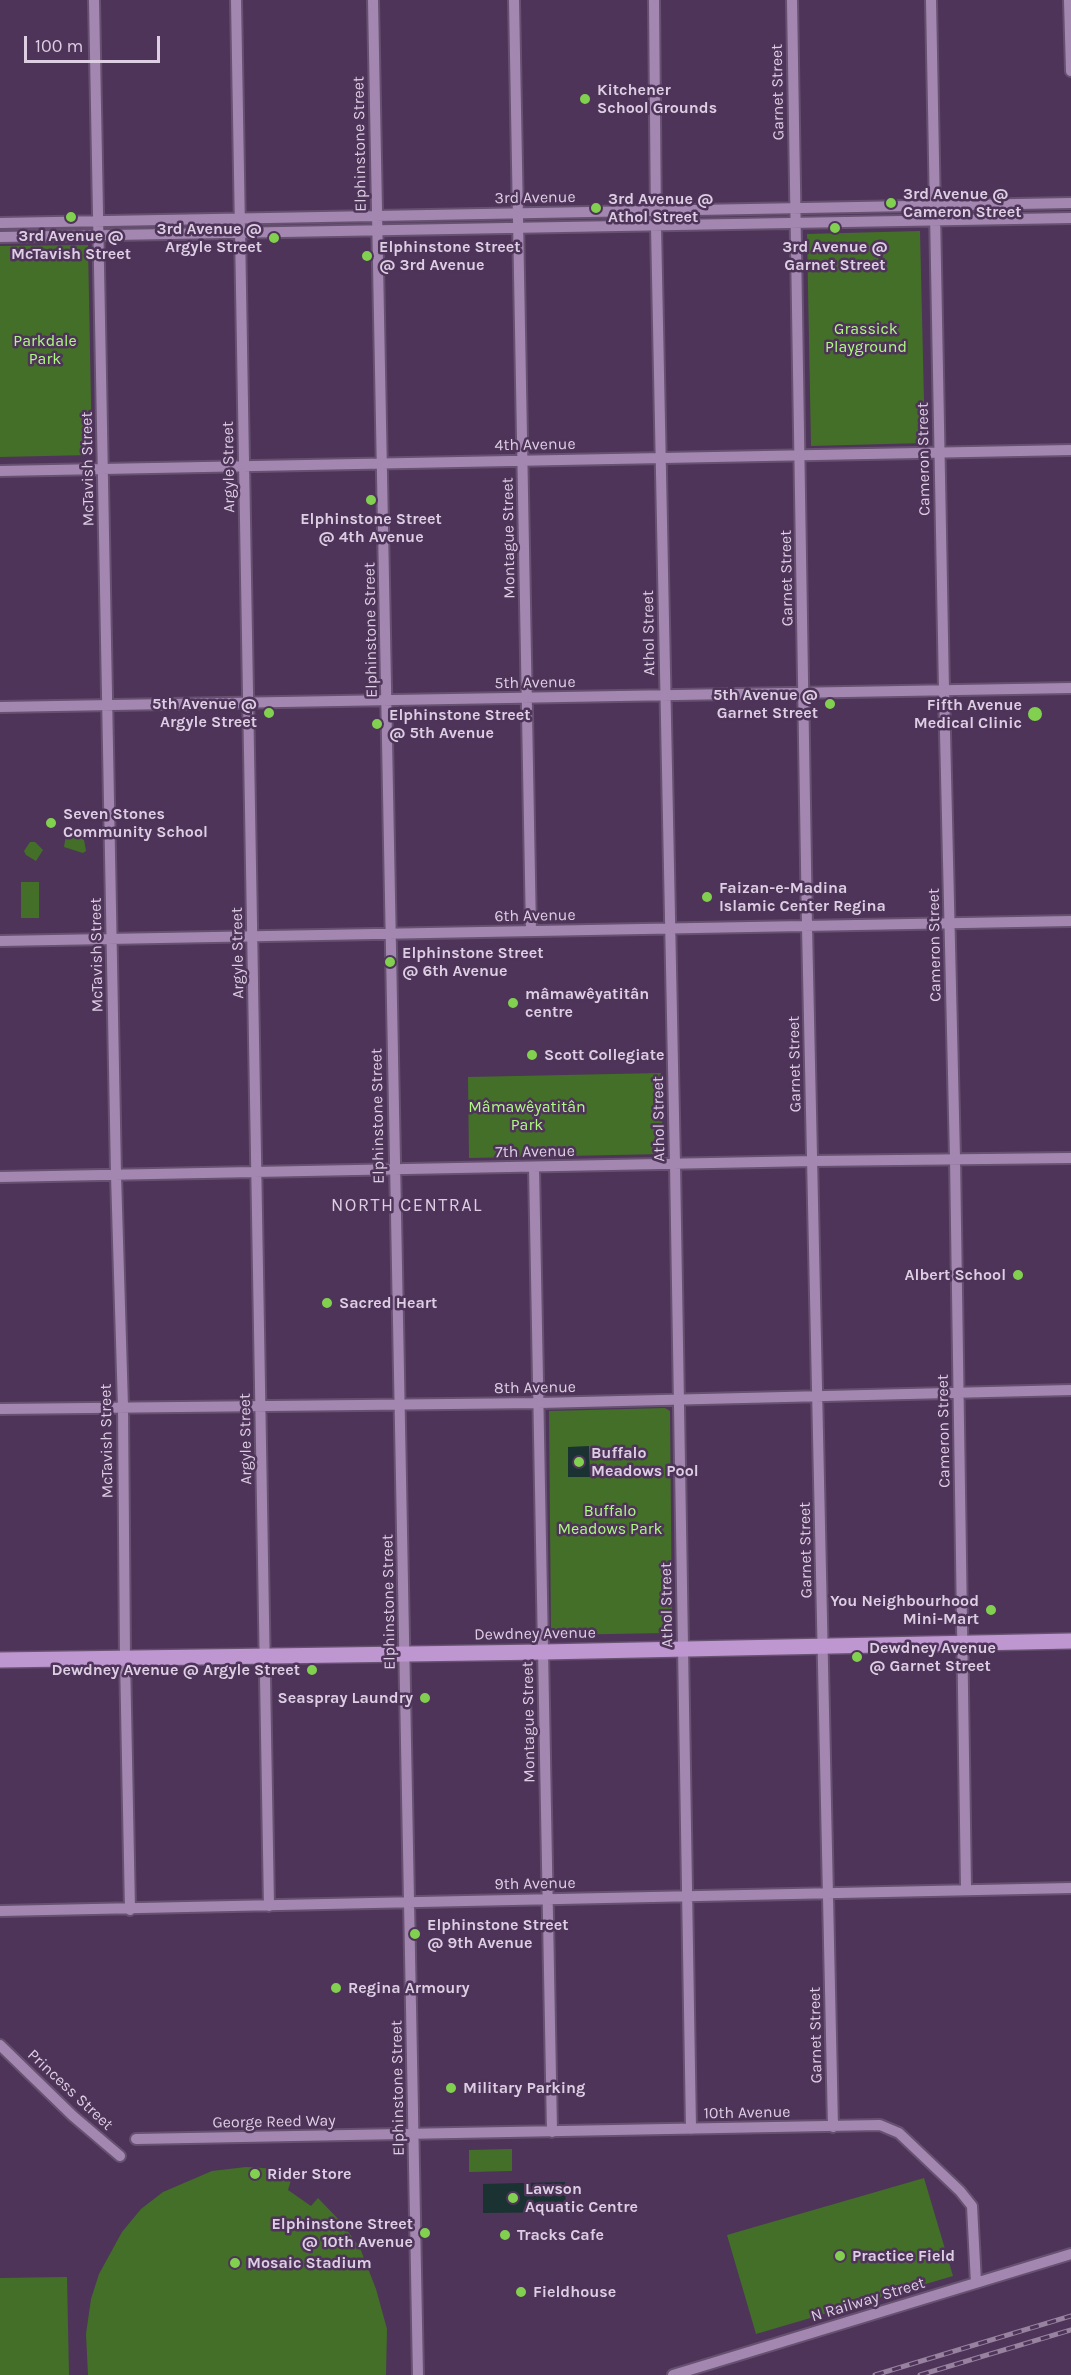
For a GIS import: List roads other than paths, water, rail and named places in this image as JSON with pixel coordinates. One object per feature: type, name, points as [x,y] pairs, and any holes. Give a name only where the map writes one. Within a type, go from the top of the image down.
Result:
[{"type":"main road","name":"Dewdney Avenue","points":[[0,1660],[1071,1641]]},
{"type":"street","name":"McTavish Street","points":[[94,0],[116,1175],[123,1407],[130,1910]]},
{"type":"street","name":"Argyle Street","points":[[236,0],[269,1906]]},
{"type":"street","name":"Elphinstone Street","points":[[373,0],[418,2375]]},
{"type":"street","name":"Montague Street","points":[[514,0],[531,931]]},
{"type":"street","name":"Athol Street","points":[[654,0],[656,226],[691,2129]]},
{"type":"street","name":"Garnet Street","points":[[792,0],[807,926],[833,2127]]},
{"type":"street","name":"Cameron Street","points":[[931,0],[944,690],[956,1158],[966,1889]]},
{"type":"street","points":[[1070,0],[1071,71]]},
{"type":"street","name":"3rd Avenue","points":[[0,223],[1071,203]]},
{"type":"street","name":"3rd Avenue","points":[[0,237],[1071,218]]},
{"type":"street","name":"4th Avenue","points":[[0,471],[1071,450]]},
{"type":"street","name":"5th Avenue","points":[[0,707],[387,702],[1071,688]]},
{"type":"street","name":"6th Avenue","points":[[0,941],[1071,921]]},
{"type":"street","name":"7th Avenue","points":[[0,1177],[956,1158],[1071,1158]]},
{"type":"street","name":"Montague Street","points":[[534,1167],[552,2132]]},
{"type":"street","name":"8th Avenue","points":[[0,1409],[539,1403],[1071,1390]]},
{"type":"street","name":"9th Avenue","points":[[0,1911],[1071,1888]]},
{"type":"street","name":"Princess Street","points":[[0,2045],[70,2114],[120,2156]]},
{"type":"street","name":"10th Avenue","points":[[413,2134],[880,2126],[899,2133],[972,2206],[976,2283]]},
{"type":"street","name":"George Reed Way","points":[[136,2139],[413,2134]]},
{"type":"street","name":"N Railway Street","points":[[673,2375],[1071,2254]]},
{"type":"railway","points":[[875,2375],[1071,2316]]},
{"type":"railway","points":[[920,2375],[1071,2330]]},
{"type":"place","name":"Kitchener School Grounds","points":[[585,99]]},
{"type":"place","name":"3rd Avenue @ Cameron Street","points":[[891,203]]},
{"type":"place","name":"3rd Avenue @ Athol Street","points":[[596,208]]},
{"type":"place","name":"3rd Avenue @ McTavish Street","points":[[71,217]]},
{"type":"place","name":"3rd Avenue @ Garnet Street","points":[[835,228]]},
{"type":"place","name":"3rd Avenue @ Argyle Street","points":[[274,238]]},
{"type":"place","name":"Elphinstone Street @ 3rd Avenue","points":[[367,256]]},
{"type":"place","name":"Elphinstone Street @ 4th Avenue","points":[[371,500]]},
{"type":"place","name":"5th Avenue @ Garnet Street","points":[[830,704]]},
{"type":"place","name":"5th Avenue @ Argyle Street","points":[[269,713]]},
{"type":"place","name":"Fifth Avenue Medical Clinic","points":[[1035,714]]},
{"type":"place","name":"Elphinstone Street @ 5th Avenue","points":[[377,724]]},
{"type":"place","name":"Seven Stones Community School","points":[[51,823]]},
{"type":"place","name":"Faizan-e-Madina Islamic Center Regina","points":[[707,897]]},
{"type":"place","name":"Elphinstone Street @ 6th Avenue","points":[[390,962]]},
{"type":"place","name":"mâmawêyatitân centre","points":[[513,1003]]},
{"type":"place","name":"Scott Collegiate","points":[[532,1055]]},
{"type":"place","name":"Albert School","points":[[1018,1275]]},
{"type":"place","name":"Sacred Heart","points":[[327,1303]]},
{"type":"place","name":"Buffalo Meadows Pool","points":[[579,1462]]},
{"type":"place","name":"You Neighbourhood Mini-Mart","points":[[991,1610]]},
{"type":"place","name":"Dewdney Avenue @ Garnet Street","points":[[857,1657]]},
{"type":"place","name":"Dewdney Avenue @ Argyle Street","points":[[312,1670]]},
{"type":"place","name":"Seaspray Laundry","points":[[425,1698]]},
{"type":"place","name":"Elphinstone Street @ 9th Avenue","points":[[415,1934]]},
{"type":"place","name":"Regina Armoury","points":[[336,1988]]},
{"type":"place","name":"Military Parking","points":[[451,2088]]},
{"type":"place","name":"Rider Store","points":[[255,2174]]},
{"type":"place","name":"Lawson Aquatic Centre","points":[[513,2198]]},
{"type":"place","name":"Elphinstone Street @ 10th Avenue","points":[[425,2233]]},
{"type":"place","name":"Tracks Cafe","points":[[505,2235]]},
{"type":"place","name":"Practice Field","points":[[840,2256]]},
{"type":"place","name":"Mosaic Stadium","points":[[235,2263]]},
{"type":"place","name":"Fieldhouse","points":[[521,2292]]},
{"type":"district","name":"NORTH CENTRAL","points":[[407,1206]]},
{"type":"park label","name":"Grassick Playground","points":[[866,338]]},
{"type":"park label","name":"Parkdale Park","points":[[45,350]]},
{"type":"park label","name":"Mâmawêyatitân Park","points":[[527,1116]]},
{"type":"park label","name":"Buffalo Meadows Park","points":[[610,1520]]}]
